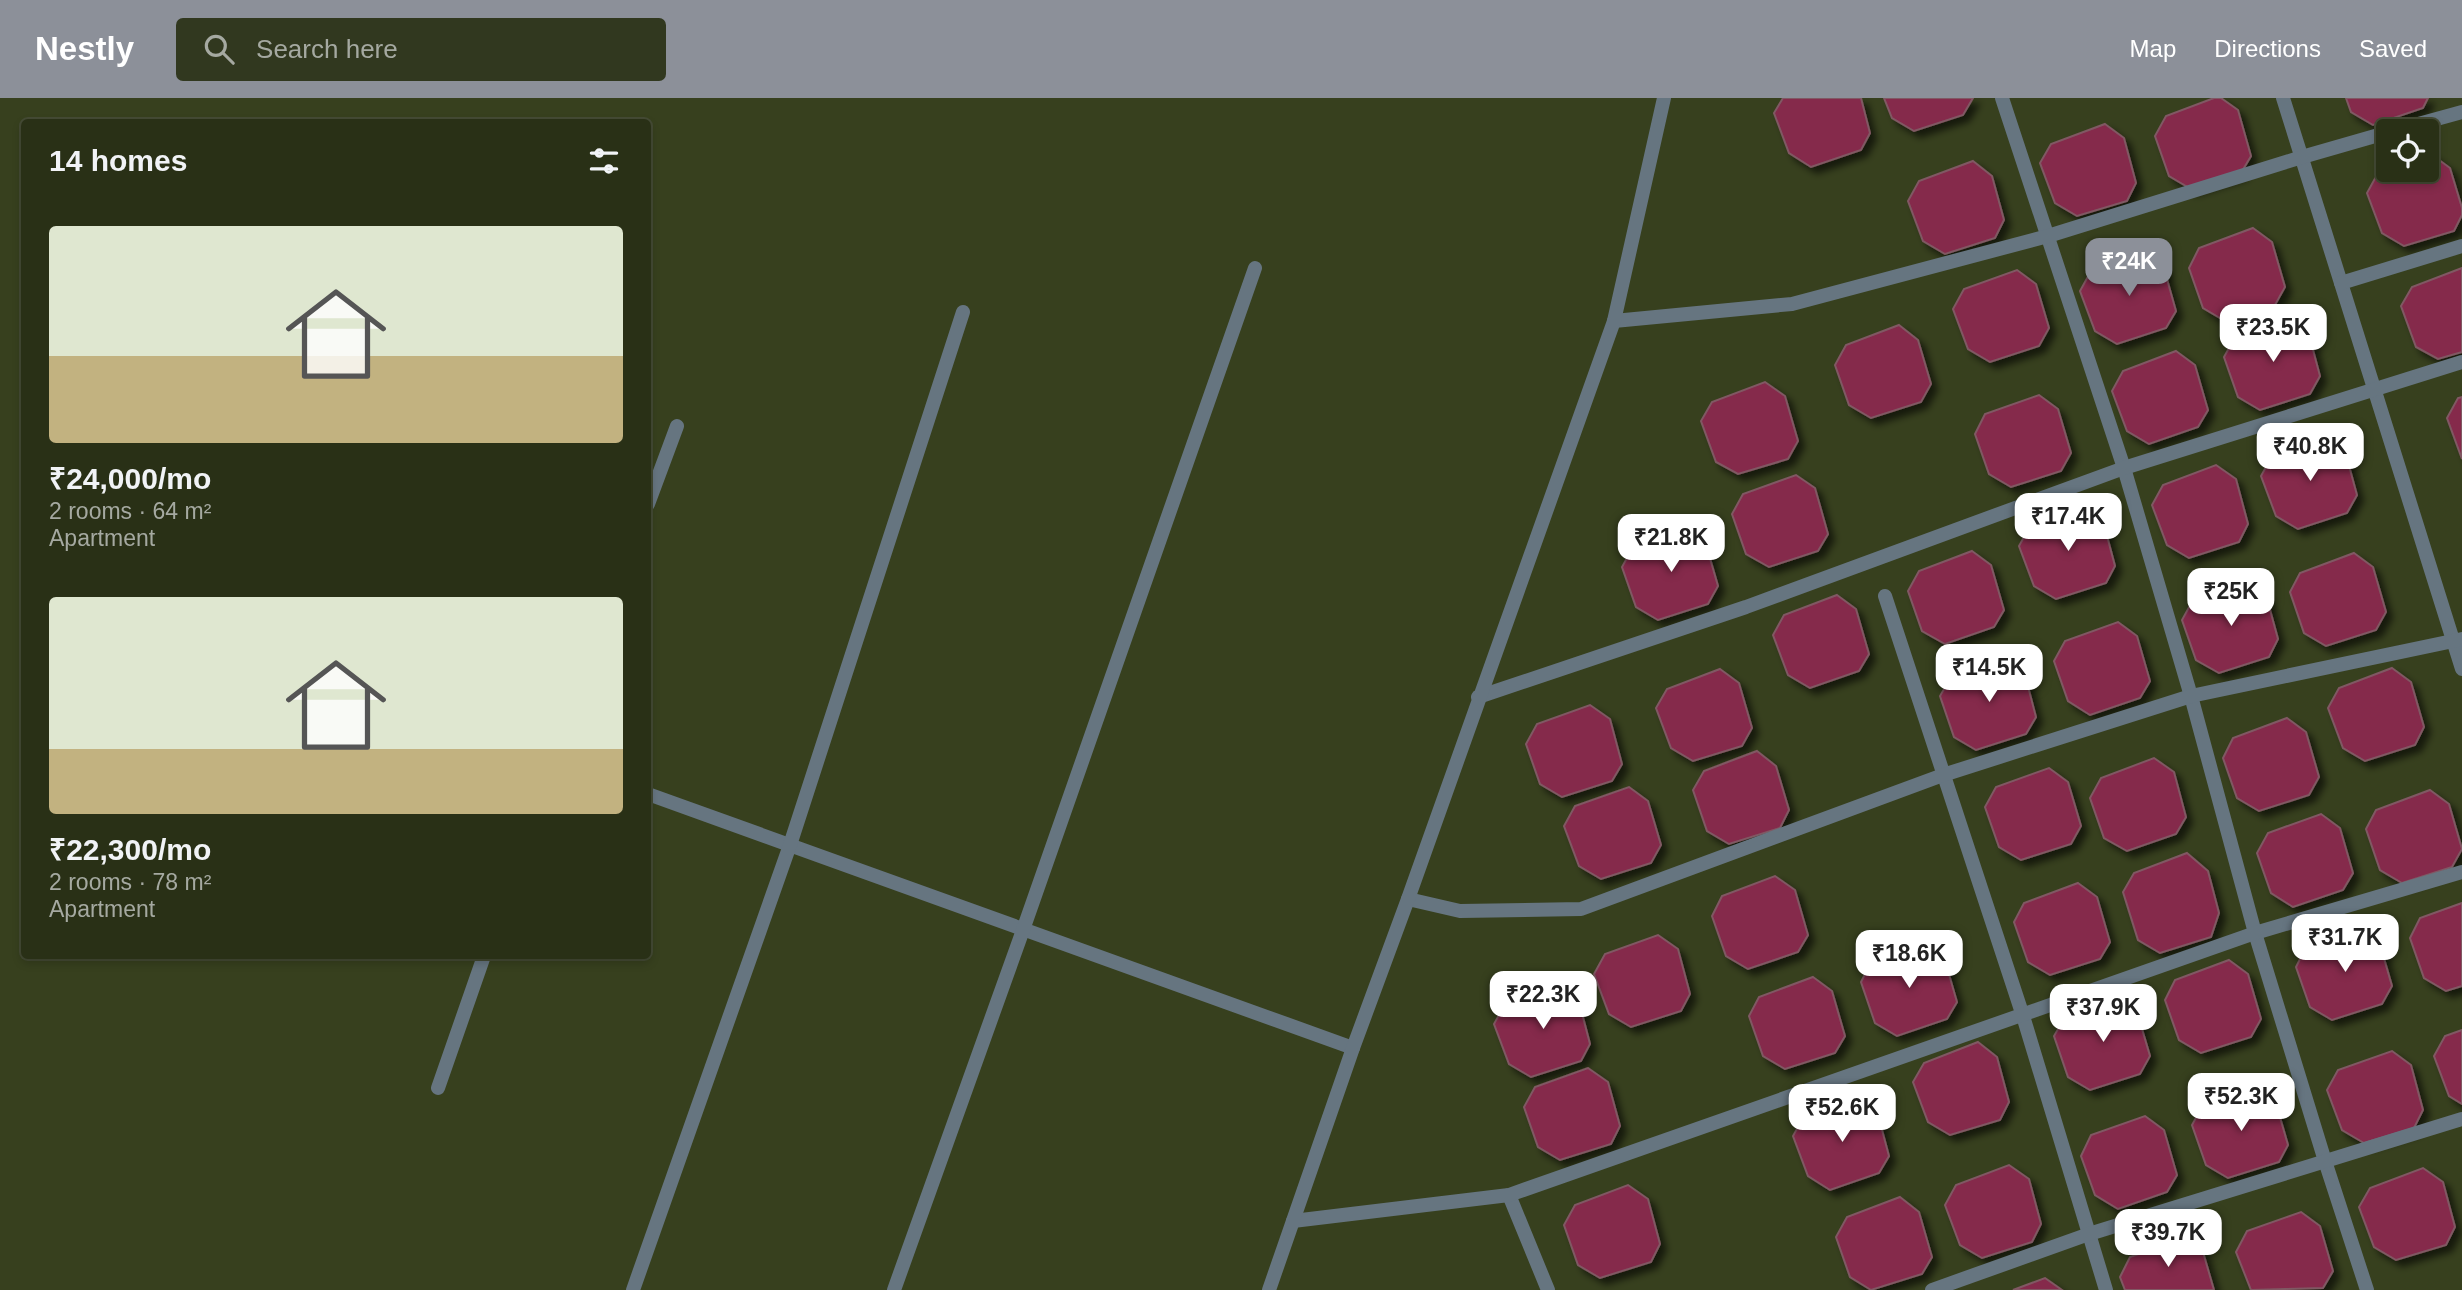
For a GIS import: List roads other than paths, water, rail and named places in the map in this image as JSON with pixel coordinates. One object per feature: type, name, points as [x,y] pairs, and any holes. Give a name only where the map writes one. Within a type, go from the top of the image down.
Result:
[{"type":"street","points":[[1269,1290],[1614,321],[1664,98]]},
{"type":"street","points":[[2002,98],[2124,468],[2191,696],[2255,933],[2367,1290]]},
{"type":"street","points":[[2283,98],[2374,388],[2458,640],[2462,669]]},
{"type":"street","points":[[2437,119],[2462,112]]},
{"type":"street","points":[[1614,321],[1792,304],[2048,236],[2376,136]]},
{"type":"street","points":[[2341,283],[2462,246]]},
{"type":"street","points":[[894,1290],[1255,268]]},
{"type":"street","points":[[633,1290],[790,845],[963,313]]},
{"type":"street","points":[[1478,697],[1746,607],[2124,468],[2462,362]]},
{"type":"street","points":[[651,496],[677,426]]},
{"type":"street","points":[[1885,596],[2023,1016],[2106,1290]]},
{"type":"street","points":[[1408,899],[1460,911],[1581,909],[1943,775],[2191,696],[2458,640]]},
{"type":"street","points":[[651,795],[1353,1048]]},
{"type":"street","points":[[1293,1222],[1508,1195],[2255,933],[2462,872]]},
{"type":"street","points":[[438,1088],[483,959]]},
{"type":"street","points":[[1932,1290],[2089,1234],[2462,1119]]},
{"type":"street","points":[[1508,1195],[1548,1290]]}]
